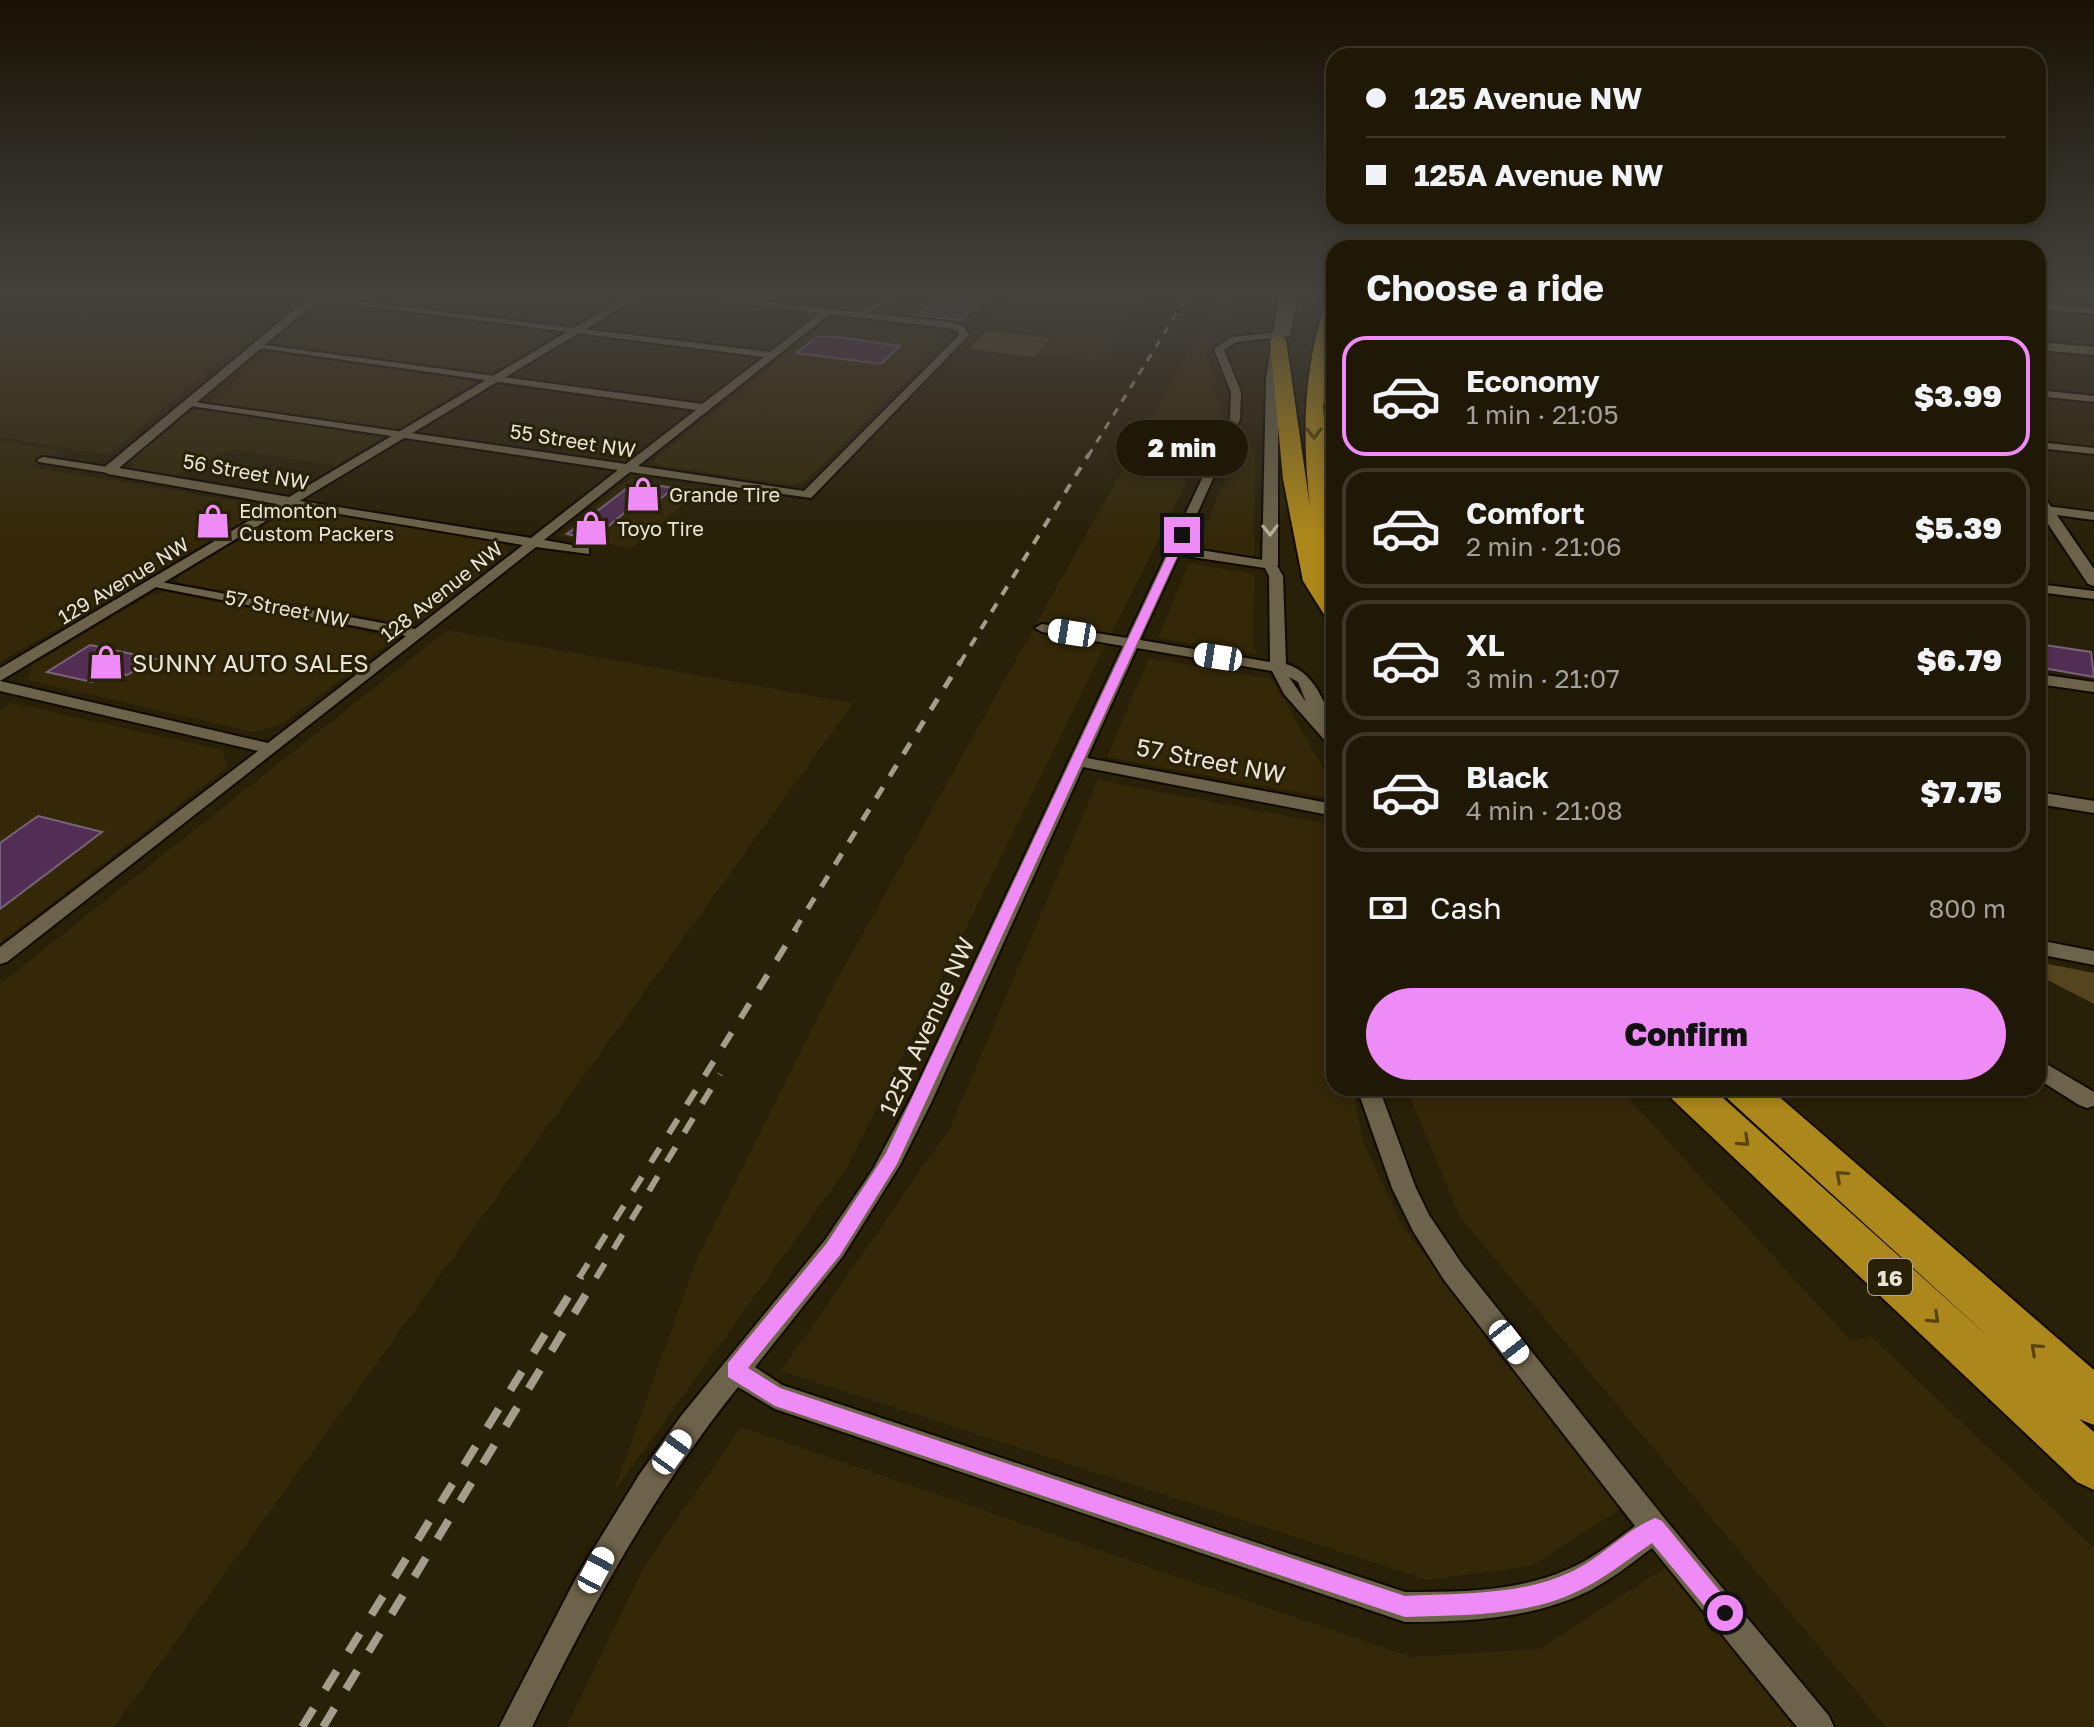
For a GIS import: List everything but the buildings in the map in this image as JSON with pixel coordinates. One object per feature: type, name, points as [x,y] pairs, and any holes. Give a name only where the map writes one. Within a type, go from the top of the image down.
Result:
[{"type":"highway","points":[[1280,376],[1296,494],[1315,581],[1326,598]]},
{"type":"highway","points":[[1319,376],[1313,430],[1318,499],[1326,542]]},
{"type":"highway","name":"16","points":[[1695,1096],[2094,1465]]},
{"type":"highway","name":"16","points":[[1751,1096],[2094,1401]]},
{"type":"street","points":[[108,470],[223,376]]},
{"type":"street","points":[[471,376],[705,408]]},
{"type":"street","name":"129 Avenue NW","points":[[0,676],[503,376]]},
{"type":"street","name":"128 Avenue NW","points":[[0,957],[419,634],[746,376]]},
{"type":"street","name":"55 Street NW","points":[[191,403],[807,495],[926,376]]},
{"type":"street","name":"125A Avenue NW","points":[[515,1727],[614,1537],[672,1452],[806,1284],[881,1178],[1133,643],[1237,409],[1236,392],[1230,376]]},
{"type":"street","points":[[1275,376],[1269,446],[1270,565],[1276,576],[1278,666],[1284,683],[1302,708],[1326,731]]},
{"type":"street","points":[[2046,394],[2094,399]]},
{"type":"street","points":[[2046,446],[2094,451]]},
{"type":"street","name":"56 Street NW","points":[[43,460],[584,551]]},
{"type":"street","points":[[2046,505],[2094,516]]},
{"type":"street","points":[[2046,510],[2094,581]]},
{"type":"street","points":[[1175,550],[1270,565]]},
{"type":"street","name":"57 Street NW","points":[[155,583],[419,634]]},
{"type":"street","points":[[2046,589],[2094,595]]},
{"type":"street","points":[[1042,628],[1278,666]]},
{"type":"street","points":[[2046,680],[2094,687]]},
{"type":"street","points":[[0,686],[271,749]]},
{"type":"street","name":"57 Street NW","points":[[1078,761],[1326,808]]},
{"type":"street","points":[[2046,799],[2094,807]]},
{"type":"street","points":[[2046,949],[2094,958]]},
{"type":"street","points":[[2046,1073],[2087,1099]]},
{"type":"street","points":[[1371,1096],[1385,1141],[1421,1223],[1453,1272],[1655,1529],[1818,1727]]},
{"type":"street","points":[[735,1370],[775,1396],[1405,1607],[1465,1606],[1538,1595],[1578,1580],[1655,1529]]},
{"type":"shaded area","points":[[0,376],[203,376],[107,455],[0,437]]},
{"type":"shaded area","points":[[241,376],[487,376],[335,466],[229,449],[175,477],[131,470],[131,460],[185,416],[214,399]]},
{"type":"shaded area","points":[[760,376],[911,376],[804,482],[792,485],[657,465],[654,460]]},
{"type":"shaded area","points":[[1175,376],[1212,376],[1221,413],[847,1168],[613,1493],[695,1263],[834,985]]},
{"type":"shaded area","points":[[0,441],[61,451],[30,467],[270,506],[0,662]]},
{"type":"shaded area","points":[[1239,447],[1255,450],[1254,556],[1196,548]]},
{"type":"shaded area","points":[[631,478],[701,489],[632,548],[559,536]]},
{"type":"shaded area","points":[[303,510],[503,543],[508,553],[424,619],[401,623],[177,582],[179,576],[279,516]]},
{"type":"shaded area","points":[[1189,563],[1254,574],[1253,646],[1257,654],[1158,638]]},
{"type":"shaded area","points":[[166,592],[382,635],[385,646],[281,725],[252,732],[27,680],[34,664],[146,597]]},
{"type":"shaded area","points":[[447,630],[853,703],[114,1727],[0,1727],[0,984]]},
{"type":"shaded area","points":[[1149,658],[1272,679],[1326,773],[1326,798],[1107,757]]},
{"type":"shaded area","points":[[12,703],[223,750],[227,768],[0,943],[0,710]]},
{"type":"shaded area","points":[[1098,780],[1326,823],[1326,1096],[1354,1096],[1363,1141],[1402,1226],[1624,1507],[1531,1566],[1428,1580],[781,1371],[950,1128]]},
{"type":"shaded area","points":[[2046,964],[2094,973],[2094,1004],[2046,979]]},
{"type":"shaded area","points":[[1409,1096],[1626,1096],[1851,1341],[1871,1336],[2094,1548],[2094,1727],[1886,1727],[1460,1217]]},
{"type":"shaded area","points":[[741,1427],[1411,1657],[1540,1649],[1669,1565],[1794,1727],[566,1727],[644,1567]]},
{"type":"railway","points":[[1088,456],[1138,376]]},
{"type":"railway","points":[[960,663],[1089,454]]},
{"type":"railway","points":[[794,931],[961,661]]},
{"type":"railway","points":[[579,1278],[796,929]]},
{"type":"railway","points":[[596,1278],[720,1074]]},
{"type":"railway","points":[[302,1727],[581,1276]]},
{"type":"railway","points":[[323,1727],[597,1276]]},
{"type":"place","name":"Grande Tire","points":[[643,494]]},
{"type":"place","name":"Edmonton Custom Packers","points":[[213,521]]},
{"type":"place","name":"Toyo Tire","points":[[591,528]]},
{"type":"place","name":"SUNNY AUTO SALES","points":[[106,662]]},
{"type":"route","points":[[1182,535],[892,1159],[833,1249],[735,1370],[752,1384],[775,1396],[1358,1594],[1405,1607],[1495,1603],[1538,1595],[1578,1580],[1655,1529],[1725,1613]]}]
